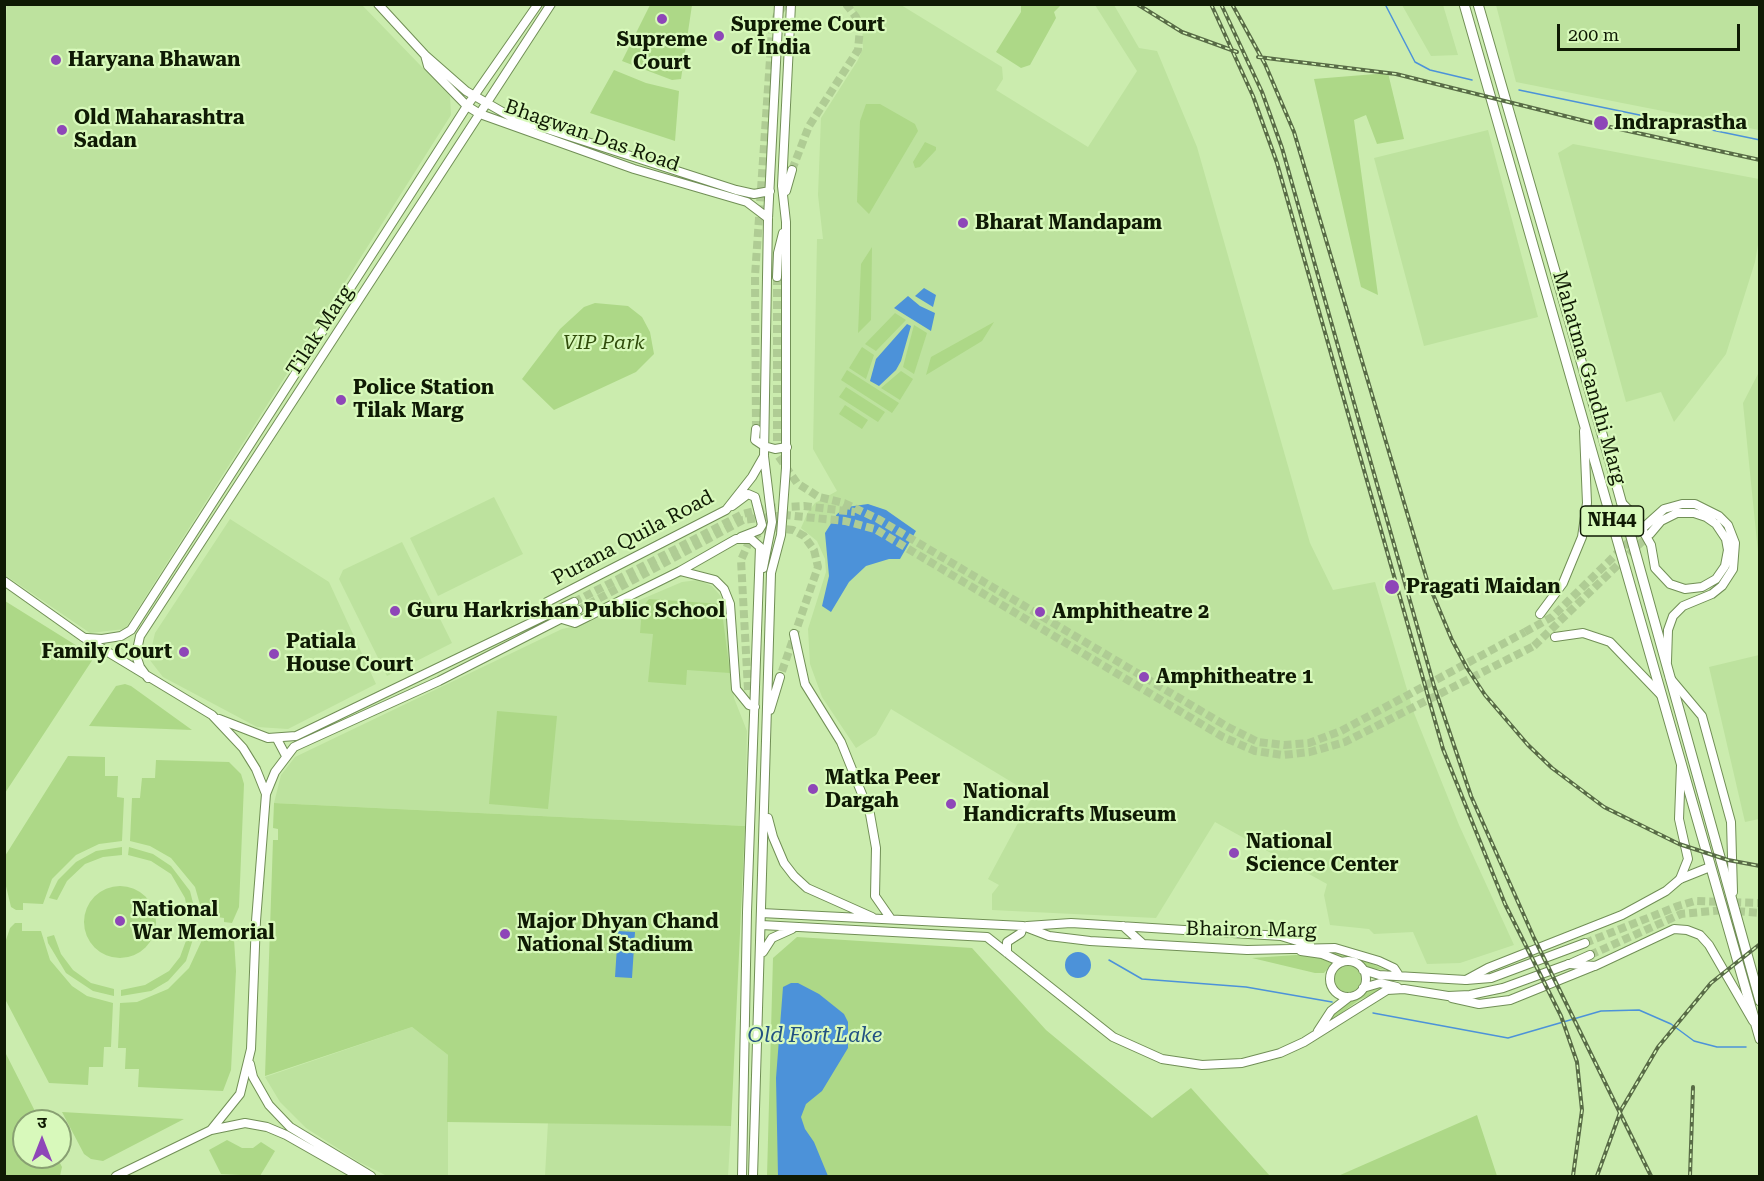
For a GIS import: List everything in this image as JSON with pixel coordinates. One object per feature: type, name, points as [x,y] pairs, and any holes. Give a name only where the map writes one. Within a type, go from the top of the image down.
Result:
[{"type":"highway","name":"Mahatma Gandhi Marg","points":[[1464,4],[1760,1039]]},
{"type":"highway","name":"Mahatma Gandhi Marg","points":[[1478,4],[1760,1001]]},
{"type":"highway","points":[[1530,237],[1544,234]]},
{"type":"main road","name":"Bhagwan Das Road","points":[[378,4],[425,55],[474,96],[513,118],[551,132],[750,193],[770,191]]},
{"type":"main road","name":"Tilak Marg","points":[[83,637],[102,639],[121,636],[131,630],[467,106],[538,4]]},
{"type":"main road","name":"Tilak Marg","points":[[148,678],[140,667],[136,655],[140,636],[551,4]]},
{"type":"main road","points":[[760,580],[772,522],[764,446],[768,218],[779,4]]},
{"type":"main road","points":[[753,1176],[771,573],[781,535],[787,447],[786,222],[782,186],[791,4]]},
{"type":"main road","name":"Bhagwan Das Road","points":[[425,55],[428,66],[467,106],[480,114],[705,191],[747,202],[768,218]]},
{"type":"main road","points":[[784,202],[792,170]]},
{"type":"main road","points":[[705,191],[707,180]]},
{"type":"main road","points":[[777,276],[778,253],[786,222]]},
{"type":"main road","points":[[1540,614],[1563,583],[1582,537],[1587,503],[1584,424]]},
{"type":"main road","points":[[756,429],[755,440],[764,446],[775,449],[787,447]]},
{"type":"main road","name":"Purana Quila Road","points":[[538,618],[547,602],[726,510],[752,477],[764,456]]},
{"type":"main road","points":[[562,619],[575,623],[680,571],[761,527],[755,497],[746,495],[726,510]]},
{"type":"main road","points":[[1620,501],[1634,515],[1651,546],[1655,568],[1670,584],[1686,589],[1702,587],[1716,579],[1725,566],[1728,550],[1726,539],[1716,524],[1706,516],[1694,513],[1677,513],[1647,531],[1664,509],[1682,504],[1695,504],[1719,516],[1728,525],[1735,543],[1735,562],[1726,580],[1712,594],[1683,606],[1671,620],[1668,672],[1702,716],[1731,822],[1731,877],[1736,917]]},
{"type":"main road","points":[[736,539],[751,539],[760,547],[747,912],[742,1176]]},
{"type":"main road","points":[[680,571],[715,580],[724,589],[730,604],[736,689],[749,705],[755,707]]},
{"type":"main road","points":[[5,581],[83,637],[212,715],[243,748],[256,769],[266,794],[250,1063],[237,1101],[211,1130]]},
{"type":"main road","name":"Purana Quila Road","points":[[212,715],[258,736],[277,739],[296,736],[574,602]]},
{"type":"main road","name":"Purana Quila Road","points":[[266,794],[274,772],[294,747],[439,681],[578,610]]},
{"type":"main road","points":[[1555,637],[1583,633],[1610,642],[1621,650],[1664,698]]},
{"type":"main road","points":[[794,634],[805,684],[841,742],[870,814],[876,848],[875,896],[891,920]]},
{"type":"main road","points":[[766,720],[780,676]]},
{"type":"main road","points":[[748,690],[755,707]]},
{"type":"main road","points":[[277,739],[286,756]]},
{"type":"main road","points":[[1680,879],[1688,859],[1679,819],[1678,788],[1682,760]]},
{"type":"main road","points":[[765,811],[772,837],[784,863],[794,876],[807,888],[879,919]]},
{"type":"main road","name":"Bhairon Marg","points":[[761,913],[1024,926],[1049,936],[1143,944],[1247,950],[1315,946],[1358,952],[1394,968],[1402,975],[1435,980],[1466,980],[1488,968],[1622,915],[1666,891],[1680,879],[1710,867]]},
{"type":"main road","points":[[1007,952],[1007,942],[1021,933],[1024,926],[1071,923],[1281,936],[1315,946]]},
{"type":"main road","points":[[761,925],[987,937],[1107,1033],[1162,1059],[1202,1065],[1242,1063],[1280,1053],[1315,1035],[1381,993],[1404,989]]},
{"type":"main road","points":[[987,925],[994,931],[987,937]]},
{"type":"main road","points":[[1123,926],[1143,944]]},
{"type":"main road","points":[[761,957],[772,938],[799,927]]},
{"type":"main road","points":[[1315,1035],[1331,1011],[1363,988],[1380,983],[1479,1004],[1509,1000],[1595,966],[1674,929],[1687,930],[1700,935],[1709,945],[1756,1026]]},
{"type":"main road","points":[[1466,980],[1491,978],[1585,943]]},
{"type":"main road","points":[[1282,948],[1322,954],[1342,962],[1352,962],[1363,970],[1378,975],[1402,975],[1404,989]]},
{"type":"main road","points":[[1448,996],[1470,995],[1503,988],[1590,955]]},
{"type":"main road","points":[[1342,962],[1333,969],[1330,983],[1340,994],[1351,996]]},
{"type":"main road","points":[[1569,964],[1595,966]]},
{"type":"main road","points":[[1363,970],[1365,977],[1363,988]]},
{"type":"main road","points":[[250,1063],[253,1077],[269,1105],[290,1127],[370,1176]]},
{"type":"main road","points":[[116,1176],[211,1130],[245,1124],[267,1127],[286,1135],[358,1176]]},
{"type":"shaded area","points":[[7,5],[362,5],[450,96],[451,115],[125,629],[90,633],[5,575],[4,55]]},
{"type":"shaded area","name":"Pragati Maidan","points":[[851,5],[901,5],[1002,67],[1003,79],[996,90],[1088,147],[1137,71],[1095,5],[1114,5],[1139,48],[1157,51],[1197,147],[1310,543],[1333,590],[1375,582],[1414,713],[1459,825],[1514,945],[1460,963],[1427,964],[1413,932],[1374,934],[1369,929],[1330,925],[1324,895],[1327,884],[1215,822],[1156,918],[992,910],[992,894],[999,885],[988,879],[1033,795],[891,709],[876,735],[856,748],[822,697],[810,664],[808,629],[826,572],[825,559],[817,541],[801,528],[815,503],[837,491],[813,449],[817,239],[823,239],[818,195],[821,118],[858,60],[863,48],[862,22]]},
{"type":"shaded area","points":[[1402,5],[1443,5],[1458,55],[1431,56]]},
{"type":"shaded area","points":[[1496,5],[1759,5],[1759,130],[1516,82]]},
{"type":"shaded area","points":[[1488,130],[1538,317],[1424,346],[1374,158]]},
{"type":"shaded area","points":[[1573,144],[1759,179],[1759,239],[1755,262],[1726,354],[1674,422],[1661,392],[1626,402],[1558,153]]},
{"type":"shaded area","points":[[1759,372],[1759,562],[1743,403]]},
{"type":"shaded area","points":[[494,497],[523,554],[438,596],[410,538]]},
{"type":"shaded area","points":[[230,519],[329,582],[376,684],[288,729],[257,727],[163,677],[149,659],[155,633]]},
{"type":"shaded area","name":"Guru Harkrishan Public School","points":[[402,542],[452,643],[387,676],[339,579],[343,570]]},
{"type":"shaded area","points":[[698,580],[712,586],[724,600],[734,698],[747,731],[745,826],[274,803],[281,775],[295,757],[562,629],[581,625],[682,582]]},
{"type":"shaded area","points":[[1759,655],[1759,819],[1745,822],[1709,667]]},
{"type":"shaded area","points":[[412,1027],[448,1055],[448,1176],[387,1176],[359,1162],[306,1128],[280,1102],[265,1077]]},
{"type":"shaded area","points":[[548,1122],[731,1126],[728,1176],[545,1176]]},
{"type":"green space","points":[[650,5],[692,5],[681,79],[672,80],[622,61]]},
{"type":"green space","points":[[1021,5],[1061,5],[1054,12],[1056,18],[1030,65],[1021,68],[996,52],[1021,12]]},
{"type":"green space","points":[[614,70],[646,83],[679,91],[675,141],[590,113]]},
{"type":"green space","points":[[1388,73],[1404,139],[1377,144],[1366,115],[1354,120],[1378,295],[1361,287],[1314,79]]},
{"type":"green space","points":[[866,104],[880,104],[915,124],[918,131],[869,214],[857,202],[860,121]]},
{"type":"green space","points":[[925,142],[936,147],[936,150],[920,167],[915,168],[913,162]]},
{"type":"green space","points":[[872,247],[871,320],[858,333],[861,264]]},
{"type":"green space","name":"VIP Park","points":[[595,303],[628,306],[642,317],[650,332],[654,354],[636,372],[554,410],[522,379],[560,329],[584,307]]},
{"type":"green space","points":[[895,313],[906,320],[876,351],[865,344]]},
{"type":"green space","points":[[994,322],[982,341],[926,375],[931,357]]},
{"type":"green space","points":[[914,325],[927,333],[914,374],[903,367]]},
{"type":"green space","points":[[862,347],[874,355],[866,379],[849,368]]},
{"type":"green space","points":[[847,370],[899,403],[892,413],[841,380]]},
{"type":"green space","points":[[901,371],[913,379],[900,400],[881,388]]},
{"type":"green space","points":[[846,387],[885,412],[878,422],[839,397]]},
{"type":"green space","points":[[845,405],[868,420],[862,429],[839,414]]},
{"type":"green space","points":[[649,599],[721,604],[730,673],[687,670],[686,685],[648,682],[653,634],[640,633],[642,608]]},
{"type":"green space","points":[[5,601],[90,654],[93,659],[5,793]]},
{"type":"green space","points":[[125,684],[192,730],[89,726],[116,686]]},
{"type":"green space","points":[[497,711],[557,716],[548,809],[489,804]]},
{"type":"green space","points":[[68,756],[105,757],[105,776],[118,776],[117,797],[124,798],[122,841],[99,844],[76,855],[52,879],[43,904],[23,903],[23,910],[16,910],[11,907],[5,882],[5,856]]},
{"type":"green space","points":[[156,760],[229,762],[241,774],[244,784],[239,907],[232,923],[224,922],[224,918],[203,915],[195,887],[171,858],[150,846],[130,841],[132,798],[140,798],[142,778],[155,778]]},
{"type":"green space","name":"Major Dhyan Chand National Stadium","points":[[274,803],[745,826],[731,1126],[447,1122],[448,1055],[412,1027],[265,1076],[273,840],[278,840],[278,829],[273,828]]},
{"type":"green space","points":[[122,847],[122,855],[103,857],[85,864],[67,881],[57,900],[49,898],[58,880],[76,862],[96,851]]},
{"type":"green space","points":[[129,847],[153,854],[171,866],[190,891],[196,915],[188,915],[185,898],[171,874],[151,861],[128,855]]},
{"type":"green space","points":[[113,886],[127,886],[146,896],[156,915],[156,929],[146,948],[127,958],[113,958],[94,948],[84,929],[84,915],[94,896]]},
{"type":"green space","points":[[15,923],[22,923],[22,931],[41,931],[50,960],[72,986],[87,996],[113,1003],[111,1047],[104,1047],[103,1067],[89,1067],[88,1085],[49,1083],[5,999],[5,943],[10,928]]},
{"type":"green space","points":[[54,935],[61,954],[73,970],[91,983],[114,989],[114,996],[93,991],[66,973],[48,943],[47,937]]},
{"type":"green space","points":[[224,935],[234,939],[236,971],[231,1070],[223,1091],[138,1087],[139,1069],[125,1069],[126,1048],[118,1048],[120,1003],[137,1002],[168,989],[189,968],[202,940],[223,940]]},
{"type":"green space","points":[[797,937],[972,948],[1046,1030],[1152,1118],[1191,1088],[1270,1176],[767,1176],[773,958]]},
{"type":"green space","points":[[187,938],[193,939],[186,961],[168,981],[151,991],[121,996],[121,990],[145,985],[169,971],[180,957]]},
{"type":"green space","points":[[1328,951],[1358,958],[1386,970],[1368,968],[1358,960],[1341,959]]},
{"type":"green space","points":[[1296,955],[1322,957],[1333,962],[1324,973],[1315,973],[1252,958]]},
{"type":"green space","points":[[1348,966],[1357,970],[1361,979],[1357,988],[1348,992],[1339,988],[1335,979],[1339,970]]},
{"type":"green space","points":[[1377,987],[1386,988],[1359,1000],[1329,1022],[1334,1013],[1349,1001]]},
{"type":"green space","points":[[5,1052],[34,1109],[12,1109],[12,1169],[62,1169],[60,1176],[5,1176]]},
{"type":"green space","points":[[72,1113],[184,1119],[103,1161],[91,1159],[84,1154],[72,1131]]},
{"type":"green space","points":[[1477,1115],[1497,1176],[1338,1176]]},
{"type":"green space","points":[[227,1140],[242,1148],[253,1148],[261,1142],[275,1151],[260,1176],[221,1174],[209,1150]]},
{"type":"water","points":[[924,288],[936,295],[933,307],[915,296]]},
{"type":"water","points":[[908,296],[920,306],[935,313],[931,331],[894,308]]},
{"type":"water","points":[[907,324],[911,326],[901,361],[896,370],[879,386],[870,381],[876,359]]},
{"type":"water","points":[[868,504],[886,510],[916,531],[900,559],[889,559],[866,566],[849,582],[831,612],[822,606],[829,576],[825,533],[837,514],[847,507]]},
{"type":"water","points":[[618,931],[635,932],[632,978],[615,977]]},
{"type":"water","points":[[1078,952],[1087,956],[1091,965],[1087,974],[1078,978],[1069,974],[1065,965],[1069,956]]},
{"type":"water","name":"Old Fort Lake","points":[[791,983],[798,983],[819,994],[844,1014],[848,1022],[848,1048],[822,1091],[806,1104],[801,1117],[828,1176],[778,1176],[776,1078],[783,987]]},
{"type":"waterway","points":[[1385,4],[1415,62],[1430,70],[1472,80]]},
{"type":"waterway","points":[[1519,90],[1760,140]]},
{"type":"waterway","points":[[1109,960],[1142,979],[1246,987],[1332,1002]]},
{"type":"waterway","points":[[1373,1013],[1508,1038],[1601,1011],[1639,1010],[1671,1024],[1694,1041],[1717,1047],[1746,1047]]},
{"type":"tunnel","points":[[756,429],[755,276],[772,30],[777,15],[785,4]]},
{"type":"tunnel","points":[[792,170],[809,126],[858,50],[860,28],[856,17],[846,4]]},
{"type":"tunnel","points":[[777,277],[777,454],[797,483],[819,497],[844,503],[878,519],[1228,727],[1258,742],[1284,745],[1309,743],[1341,731],[1525,632]]},
{"type":"tunnel","points":[[574,602],[743,514],[766,508],[804,506],[855,512]]},
{"type":"tunnel","points":[[578,610],[743,520],[785,515],[845,521],[875,529],[1223,737],[1255,751],[1283,755],[1310,752],[1345,742],[1534,646]]},
{"type":"tunnel","points":[[1525,632],[1552,617],[1644,527]]},
{"type":"tunnel","points":[[748,690],[741,560],[750,540],[759,533],[776,528],[793,530],[804,536],[814,550],[818,567],[780,677]]},
{"type":"tunnel","points":[[1534,646],[1650,534]]},
{"type":"tunnel","points":[[1585,943],[1695,901],[1760,903]]},
{"type":"tunnel","points":[[1590,955],[1681,914],[1723,910],[1760,913]]},
{"type":"railway","points":[[1137,4],[1182,32],[1237,52]]},
{"type":"railway","points":[[1211,4],[1253,96],[1277,163],[1443,749],[1505,904],[1561,1016],[1577,1062],[1582,1110],[1573,1176]]},
{"type":"railway","points":[[1221,4],[1262,92],[1282,148],[1434,686],[1471,796],[1534,938],[1651,1176]]},
{"type":"railway","points":[[1232,4],[1265,64],[1294,132],[1427,580],[1452,640],[1467,668],[1485,695],[1528,745],[1552,768],[1604,807],[1679,844],[1728,860],[1760,866]]},
{"type":"railway","points":[[1258,57],[1396,74],[1601,125],[1760,160]]},
{"type":"railway","points":[[1597,1176],[1621,1110],[1658,1047],[1711,983],[1760,944]]},
{"type":"railway","points":[[1690,1176],[1693,1087]]},
{"type":"place","name":"Supreme Court","points":[[662,19]]},
{"type":"place","name":"Supreme Court of India","points":[[719,36]]},
{"type":"place","name":"Haryana Bhawan","points":[[56,60]]},
{"type":"place","name":"Indraprastha","points":[[1601,123]]},
{"type":"place","name":"Old Maharashtra Sadan","points":[[62,130]]},
{"type":"place","name":"Bharat Mandapam","points":[[963,223]]},
{"type":"place","name":"Police Station Tilak Marg","points":[[341,400]]},
{"type":"place","name":"Pragati Maidan","points":[[1392,587]]},
{"type":"place","name":"Guru Harkrishan Public School","points":[[395,611]]},
{"type":"place","name":"Amphitheatre 2","points":[[1040,612]]},
{"type":"place","name":"Family Court","points":[[184,652]]},
{"type":"place","name":"Patiala House Court","points":[[274,654]]},
{"type":"place","name":"Amphitheatre 1","points":[[1144,677]]},
{"type":"place","name":"Matka Peer Dargah","points":[[813,789]]},
{"type":"place","name":"National Handicrafts Museum","points":[[951,804]]},
{"type":"place","name":"National Science Center","points":[[1234,853]]},
{"type":"place","name":"National War Memorial","points":[[120,921]]},
{"type":"place","name":"Major Dhyan Chand National Stadium","points":[[505,934]]}]
